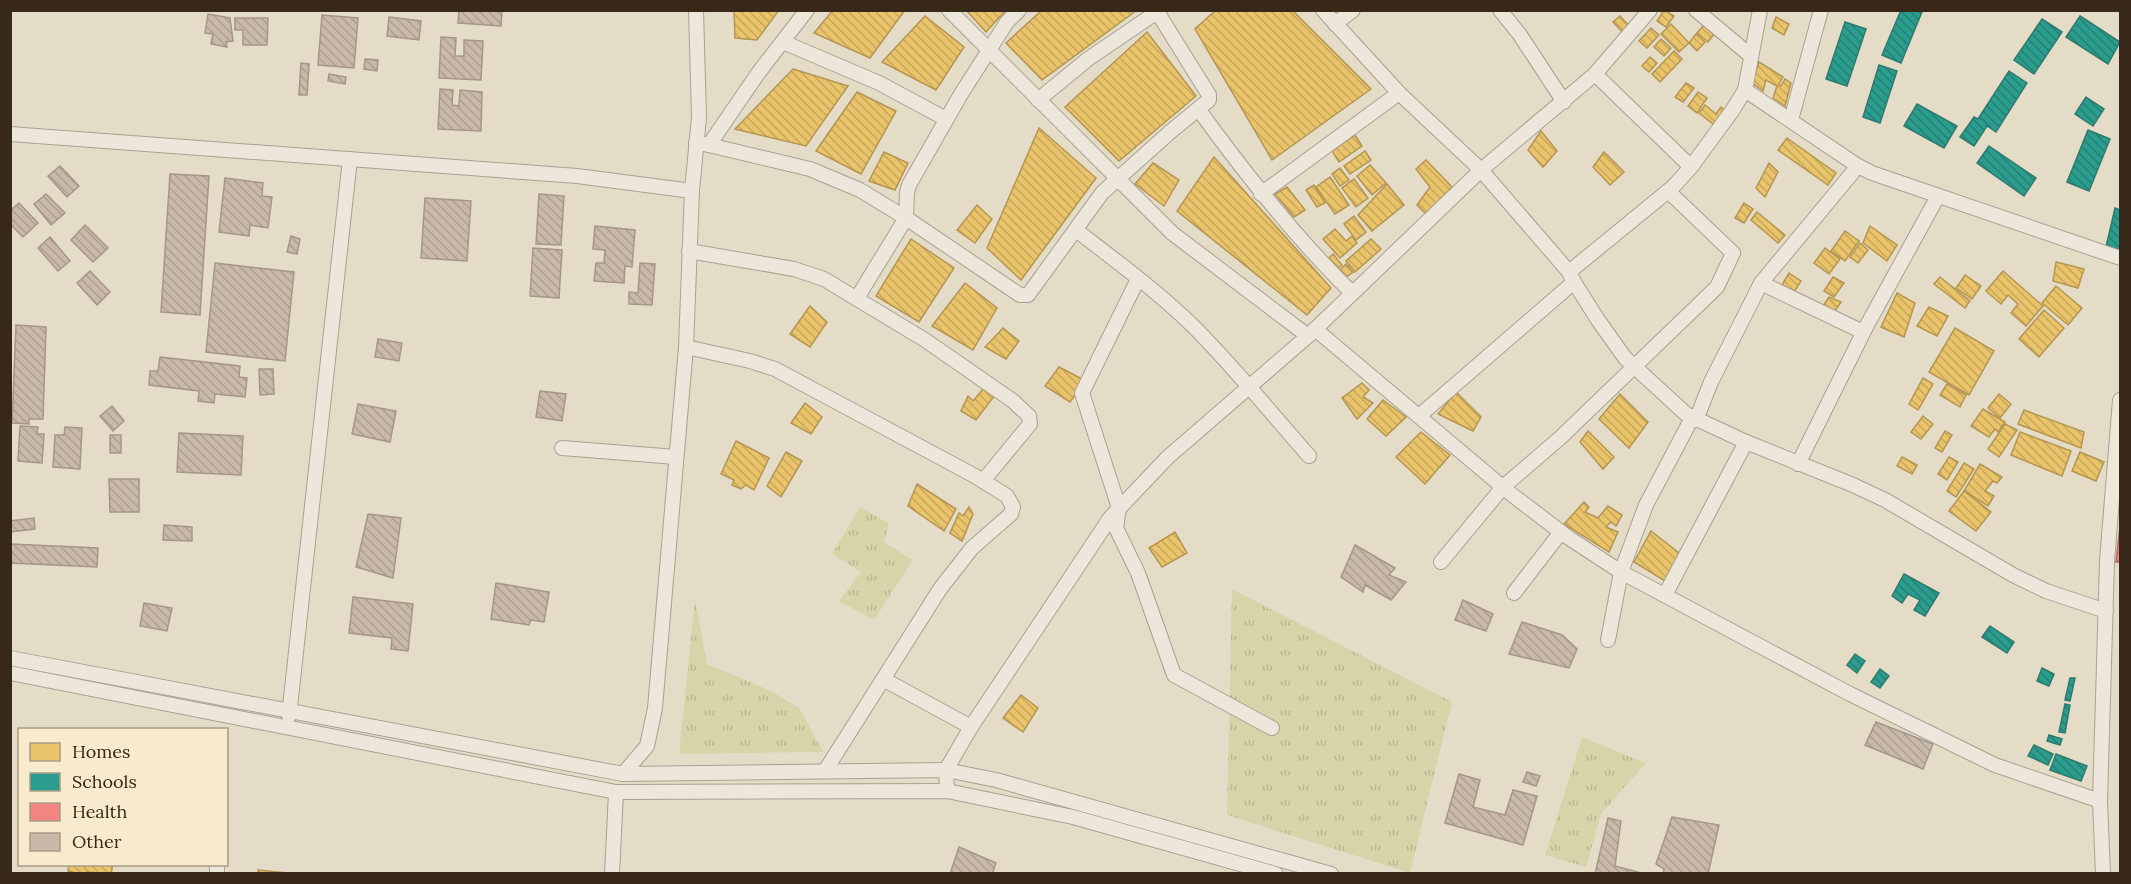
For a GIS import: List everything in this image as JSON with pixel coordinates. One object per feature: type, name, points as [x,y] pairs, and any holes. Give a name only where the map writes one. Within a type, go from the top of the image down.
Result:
[{"type":"street","points":[[623,774],[647,746],[655,708],[686,347],[692,191],[702,144],[696,10]]},
{"type":"street","points":[[702,144],[807,10]]},
{"type":"street","points":[[949,10],[1172,233],[1312,332],[1419,416],[1503,487],[1561,531],[1621,572],[1850,694],[1995,765],[2100,801]]},
{"type":"street","points":[[857,298],[906,218],[909,185],[946,119],[1007,22],[1019,10]]},
{"type":"street","points":[[1323,10],[1400,93],[1481,170],[1571,277],[1612,339],[1635,367],[1686,414],[1884,500],[1953,541],[2046,591],[2106,611]]},
{"type":"street","points":[[1335,24],[1353,10]]},
{"type":"street","points":[[1500,10],[1520,35],[1564,102]]},
{"type":"street","points":[[947,791],[946,770],[971,727],[1110,518],[1119,508],[1168,457],[1312,332],[1481,170],[1595,74],[1650,10]]},
{"type":"street","points":[[1696,10],[1751,57]]},
{"type":"street","points":[[1419,416],[1668,191],[1691,167],[1745,90],[1760,10]]},
{"type":"street","points":[[1791,120],[1821,10]]},
{"type":"street","points":[[702,144],[810,169],[860,190],[1024,296],[1032,292],[1102,193],[1170,132],[1207,104],[1209,95],[1158,11],[1088,59],[1038,100]]},
{"type":"street","points":[[783,42],[879,83],[946,119]]},
{"type":"street","points":[[1595,74],[1691,167]]},
{"type":"street","points":[[1745,90],[1858,166],[1892,180],[2121,258]]},
{"type":"street","points":[[1261,194],[1400,93]]},
{"type":"street","points":[[1199,110],[1261,194],[1313,255],[1352,293]]},
{"type":"street","points":[[10,134],[577,176],[692,191]]},
{"type":"street","points":[[288,727],[350,159]]},
{"type":"street","points":[[1608,640],[1621,572],[1646,505],[1694,419],[1761,283],[1858,166]]},
{"type":"street","points":[[1441,562],[1503,487],[1560,438],[1717,287],[1733,253],[1668,191]]},
{"type":"street","points":[[1798,464],[1863,332],[1938,196]]},
{"type":"street","points":[[1076,230],[1193,326],[1309,456]]},
{"type":"street","points":[[689,251],[794,269],[824,279],[925,340],[1004,394],[1029,416],[1030,424],[983,481]]},
{"type":"street","points":[[1138,279],[1082,393],[1119,508],[1116,528],[1138,573],[1174,675],[1272,728]]},
{"type":"street","points":[[1761,283],[1863,332]]},
{"type":"street","points":[[686,347],[775,369],[983,481],[1007,496],[1014,507],[1011,514],[972,548],[940,589],[825,771]]},
{"type":"street","points":[[2103,873],[2100,801],[2106,611],[2114,562],[2121,400]]},
{"type":"street","points":[[1665,595],[1746,442]]},
{"type":"street","points":[[562,448],[676,457]]},
{"type":"street","points":[[1514,593],[1561,531]]},
{"type":"street","points":[[10,658],[623,774],[946,770],[996,780],[1331,873]]},
{"type":"street","points":[[10,673],[616,792],[947,791],[1073,817],[1276,873]]},
{"type":"street","points":[[883,679],[971,727]]},
{"type":"street","points":[[222,714],[222,728]]},
{"type":"street","points":[[612,873],[616,792]]},
{"type":"green space","points":[[860,507],[889,524],[884,542],[913,560],[874,620],[839,601],[861,572],[832,554]]},
{"type":"green space","points":[[1232,589],[1452,702],[1410,873],[1227,815]]},
{"type":"green space","points":[[695,599],[707,664],[771,691],[799,708],[823,752],[679,754]]},
{"type":"green space","points":[[1582,737],[1646,763],[1601,814],[1586,867],[1545,855]]},
{"type":"building: Homes","points":[[734,10],[779,10],[757,40],[735,38]]},
{"type":"building: Homes","points":[[833,10],[905,10],[870,58],[814,33]]},
{"type":"building: Homes","points":[[966,10],[1006,10],[986,32]]},
{"type":"building: Homes","points":[[1042,10],[1137,10],[1042,80],[1006,43]]},
{"type":"building: Homes","points":[[1216,10],[1292,10],[1371,89],[1272,160],[1195,29]]},
{"type":"building: Homes","points":[[1664,10],[1674,16],[1666,27],[1657,21]]},
{"type":"building: Homes","points":[[925,16],[964,47],[936,90],[882,62]]},
{"type":"building: Homes","points":[[1620,16],[1632,29],[1625,35],[1613,22]]},
{"type":"building: Homes","points":[[1776,17],[1789,24],[1784,35],[1772,28]]},
{"type":"building: Homes","points":[[1671,24],[1689,43],[1679,52],[1661,34]]},
{"type":"building: Homes","points":[[1704,25],[1714,34],[1708,42],[1697,33]]},
{"type":"building: Homes","points":[[1651,28],[1659,35],[1647,48],[1639,41]]},
{"type":"building: Homes","points":[[1147,32],[1196,96],[1119,161],[1065,107]]},
{"type":"building: Homes","points":[[1696,34],[1705,42],[1697,51],[1689,43]]},
{"type":"building: Homes","points":[[1661,39],[1671,48],[1664,56],[1654,47]]},
{"type":"building: Homes","points":[[1674,51],[1682,59],[1660,82],[1652,74]]},
{"type":"building: Homes","points":[[1650,57],[1657,63],[1649,72],[1642,66]]},
{"type":"building: Homes","points":[[1759,62],[1783,77],[1779,84],[1781,86],[1785,79],[1791,83],[1785,106],[1773,98],[1777,86],[1766,80],[1763,91],[1752,83]]},
{"type":"building: Homes","points":[[793,69],[848,86],[806,146],[735,129]]},
{"type":"building: Homes","points":[[1686,83],[1694,88],[1683,102],[1675,97]]},
{"type":"building: Homes","points":[[857,92],[896,111],[861,174],[816,151]]},
{"type":"building: Homes","points":[[1698,92],[1707,98],[1697,113],[1688,106]]},
{"type":"building: Homes","points":[[1705,105],[1716,114],[1721,107],[1727,112],[1717,127],[1699,113]]},
{"type":"building: Homes","points":[[1039,128],[1096,178],[1021,280],[987,248]]},
{"type":"building: Homes","points":[[1541,131],[1557,151],[1543,167],[1528,150]]},
{"type":"building: Homes","points":[[1355,135],[1362,146],[1339,162],[1332,151]]},
{"type":"building: Homes","points":[[1787,138],[1836,173],[1828,185],[1778,150]]},
{"type":"building: Homes","points":[[1365,151],[1371,160],[1350,174],[1344,166]]},
{"type":"building: Homes","points":[[884,152],[908,163],[895,190],[869,181]]},
{"type":"building: Homes","points":[[1604,152],[1624,172],[1610,185],[1593,167]]},
{"type":"building: Homes","points":[[1214,157],[1331,288],[1307,315],[1177,211]]},
{"type":"building: Homes","points":[[1426,160],[1452,187],[1426,214],[1417,205],[1430,187],[1416,169]]},
{"type":"building: Homes","points":[[1153,163],[1179,180],[1164,206],[1135,184]]},
{"type":"building: Homes","points":[[1769,163],[1778,172],[1765,197],[1756,188]]},
{"type":"building: Homes","points":[[1370,165],[1386,183],[1372,195],[1357,176]]},
{"type":"building: Homes","points":[[1340,168],[1349,180],[1340,186],[1332,174]]},
{"type":"building: Homes","points":[[1330,177],[1349,205],[1335,214],[1316,187]]},
{"type":"building: Homes","points":[[1354,179],[1368,198],[1356,207],[1342,188]]},
{"type":"building: Homes","points":[[1387,184],[1404,205],[1372,231],[1358,215]]},
{"type":"building: Homes","points":[[1314,185],[1325,203],[1317,207],[1306,190]]},
{"type":"building: Homes","points":[[1287,187],[1305,210],[1294,217],[1275,194]]},
{"type":"building: Homes","points":[[1744,203],[1753,209],[1744,223],[1735,218]]},
{"type":"building: Homes","points":[[977,205],[992,219],[975,243],[957,230]]},
{"type":"building: Homes","points":[[1757,212],[1785,235],[1778,243],[1751,220]]},
{"type":"building: Homes","points":[[1354,216],[1366,232],[1356,240],[1344,224]]},
{"type":"building: Homes","points":[[1870,226],[1897,245],[1887,261],[1863,243]]},
{"type":"building: Homes","points":[[1335,229],[1346,241],[1352,236],[1357,243],[1340,258],[1323,239]]},
{"type":"building: Homes","points":[[1845,231],[1859,241],[1845,261],[1831,251]]},
{"type":"building: Homes","points":[[911,239],[954,268],[919,322],[876,296]]},
{"type":"building: Homes","points":[[1371,239],[1381,249],[1355,272],[1346,261]]},
{"type":"building: Homes","points":[[1860,243],[1868,250],[1858,263],[1850,257]]},
{"type":"building: Homes","points":[[1825,248],[1840,259],[1829,274],[1814,263]]},
{"type":"building: Homes","points":[[1333,254],[1342,265],[1338,268],[1329,258]]},
{"type":"building: Homes","points":[[2056,262],[2084,269],[2078,288],[2053,281]]},
{"type":"building: Homes","points":[[1346,264],[1353,272],[1346,277],[1340,270]]},
{"type":"building: Homes","points":[[2003,271],[2043,306],[2026,326],[2011,313],[2018,304],[2008,295],[2001,304],[1986,291]]},
{"type":"building: Homes","points":[[1789,273],[1801,281],[1791,297],[1779,290]]},
{"type":"building: Homes","points":[[1965,275],[1981,286],[1972,299],[1956,288]]},
{"type":"building: Homes","points":[[1833,277],[1844,283],[1834,297],[1824,291]]},
{"type":"building: Homes","points":[[1940,277],[1970,301],[1965,308],[1934,284]]},
{"type":"building: Homes","points":[[965,283],[997,308],[973,350],[932,326]]},
{"type":"building: Homes","points":[[2056,286],[2082,308],[2068,325],[2042,303]]},
{"type":"building: Homes","points":[[1897,293],[1915,303],[1904,337],[1881,327]]},
{"type":"building: Homes","points":[[1829,297],[1841,302],[1832,315],[1821,309]]},
{"type":"building: Homes","points":[[810,306],[827,322],[810,347],[790,334]]},
{"type":"building: Homes","points":[[1929,307],[1948,316],[1937,336],[1917,326]]},
{"type":"building: Homes","points":[[2044,310],[2064,328],[2039,357],[2019,339]]},
{"type":"building: Homes","points":[[1003,328],[1019,341],[1006,359],[985,347]]},
{"type":"building: Homes","points":[[1955,328],[1994,351],[1969,395],[1929,372]]},
{"type":"building: Homes","points":[[1059,367],[1086,381],[1070,402],[1045,386]]},
{"type":"building: Homes","points":[[1923,378],[1933,384],[1918,410],[1909,404]]},
{"type":"building: Homes","points":[[1362,383],[1369,390],[1363,397],[1373,403],[1357,419],[1342,398]]},
{"type":"building: Homes","points":[[1947,384],[1966,395],[1960,407],[1940,395]]},
{"type":"building: Homes","points":[[984,388],[995,395],[976,420],[961,411],[968,396],[973,401]]},
{"type":"building: Homes","points":[[1456,392],[1481,417],[1473,431],[1438,414]]},
{"type":"building: Homes","points":[[1620,394],[1648,422],[1629,448],[1599,419]]},
{"type":"building: Homes","points":[[1999,394],[2011,404],[2000,418],[1988,408]]},
{"type":"building: Homes","points":[[1383,400],[1406,417],[1386,436],[1367,419]]},
{"type":"building: Homes","points":[[805,403],[822,417],[811,434],[791,423]]},
{"type":"building: Homes","points":[[1983,409],[2005,422],[1998,432],[1995,429],[1989,437],[1971,426]]},
{"type":"building: Homes","points":[[2024,410],[2084,432],[2081,448],[2018,424]]},
{"type":"building: Homes","points":[[1923,416],[1933,424],[1921,439],[1911,432]]},
{"type":"building: Homes","points":[[2005,424],[2017,430],[1999,457],[1988,449]]},
{"type":"building: Homes","points":[[1588,431],[1614,457],[1603,469],[1580,442]]},
{"type":"building: Homes","points":[[1945,431],[1952,435],[1942,452],[1935,448]]},
{"type":"building: Homes","points":[[1421,432],[1450,455],[1425,484],[1396,457]]},
{"type":"building: Homes","points":[[2020,432],[2071,451],[2062,476],[2011,455]]},
{"type":"building: Homes","points":[[736,441],[769,458],[754,490],[746,485],[741,489],[732,485],[734,480],[721,474]]},
{"type":"building: Homes","points":[[786,452],[802,461],[781,497],[767,486]]},
{"type":"building: Homes","points":[[2080,452],[2104,462],[2096,481],[2072,471]]},
{"type":"building: Homes","points":[[1902,457],[1917,465],[1912,474],[1897,466]]},
{"type":"building: Homes","points":[[1949,457],[1958,462],[1947,480],[1938,474]]},
{"type":"building: Homes","points":[[1964,463],[1974,469],[1956,497],[1947,491]]},
{"type":"building: Homes","points":[[1980,464],[2002,477],[1997,483],[1993,481],[1985,491],[1994,496],[1988,506],[1964,491]]},
{"type":"building: Homes","points":[[917,484],[956,509],[944,531],[908,506]]},
{"type":"building: Homes","points":[[1964,491],[1991,512],[1976,531],[1949,511]]},
{"type":"building: Homes","points":[[1584,502],[1589,507],[1585,512],[1598,518],[1608,506],[1622,515],[1616,526],[1611,522],[1606,527],[1618,532],[1609,552],[1564,524]]},
{"type":"building: Homes","points":[[969,507],[973,514],[962,541],[950,533],[959,513],[963,516]]},
{"type":"building: Homes","points":[[1651,531],[1679,553],[1665,581],[1634,562]]},
{"type":"building: Homes","points":[[1175,532],[1187,553],[1162,567],[1149,548]]},
{"type":"building: Homes","points":[[1021,695],[1038,708],[1023,732],[1003,718]]},
{"type":"building: Homes","points":[[69,866],[113,866],[111,874],[86,872],[80,874],[68,871]]},
{"type":"building: Homes","points":[[258,870],[298,874],[258,874]]},
{"type":"building: Schools","points":[[1901,10],[1922,12],[1901,63],[1882,55]]},
{"type":"building: Schools","points":[[2080,16],[2120,42],[2108,64],[2066,37]]},
{"type":"building: Schools","points":[[2042,19],[2062,32],[2034,74],[2014,60]]},
{"type":"building: Schools","points":[[1845,22],[1866,29],[1847,86],[1826,79]]},
{"type":"building: Schools","points":[[1879,65],[1897,71],[1880,123],[1863,117]]},
{"type":"building: Schools","points":[[2009,71],[2027,83],[1996,132],[1987,126],[1974,146],[1960,137],[1974,117],[1978,119]]},
{"type":"building: Schools","points":[[2086,97],[2104,109],[2093,126],[2075,114]]},
{"type":"building: Schools","points":[[1917,104],[1957,126],[1944,148],[1904,126]]},
{"type":"building: Schools","points":[[2088,130],[2110,139],[2089,191],[2067,182]]},
{"type":"building: Schools","points":[[1989,146],[2036,178],[2024,196],[1977,163]]},
{"type":"building: Schools","points":[[2115,208],[2120,210],[2120,250],[2106,247]]},
{"type":"building: Schools","points":[[1904,574],[1939,593],[1925,616],[1914,610],[1920,600],[1908,594],[1902,603],[1892,596]]},
{"type":"building: Schools","points":[[1990,626],[2014,642],[2007,653],[1982,637]]},
{"type":"building: Schools","points":[[1855,654],[1865,661],[1857,673],[1847,665]]},
{"type":"building: Schools","points":[[2042,668],[2054,674],[2049,686],[2037,681]]},
{"type":"building: Schools","points":[[1880,669],[1889,676],[1880,688],[1871,682]]},
{"type":"building: Schools","points":[[2070,678],[2075,678],[2070,701],[2065,700]]},
{"type":"building: Schools","points":[[2065,704],[2070,705],[2065,733],[2059,732]]},
{"type":"building: Schools","points":[[2049,735],[2062,739],[2060,745],[2047,741]]},
{"type":"building: Schools","points":[[2034,745],[2053,754],[2048,765],[2028,756]]},
{"type":"building: Schools","points":[[2056,754],[2087,766],[2081,781],[2050,770]]},
{"type":"building: Health","points":[[2120,527],[2120,562],[2116,562]]},
{"type":"building: Other","points":[[459,10],[502,10],[501,26],[458,23]]},
{"type":"building: Other","points":[[208,14],[230,18],[233,41],[226,42],[227,47],[211,44],[213,34],[205,33]]},
{"type":"building: Other","points":[[322,15],[358,18],[354,68],[318,65]]},
{"type":"building: Other","points":[[389,17],[421,21],[419,40],[387,36]]},
{"type":"building: Other","points":[[235,18],[268,18],[267,45],[243,45],[243,30],[235,30]]},
{"type":"building: Other","points":[[441,37],[456,38],[455,56],[464,56],[464,40],[483,41],[481,80],[439,78]]},
{"type":"building: Other","points":[[365,59],[378,60],[377,71],[364,69]]},
{"type":"building: Other","points":[[301,63],[309,64],[307,95],[299,95]]},
{"type":"building: Other","points":[[329,74],[346,77],[345,84],[328,81]]},
{"type":"building: Other","points":[[440,89],[453,90],[452,105],[459,106],[460,90],[482,92],[481,131],[438,129]]},
{"type":"building: Other","points":[[60,166],[79,186],[67,197],[48,176]]},
{"type":"building: Other","points":[[170,174],[209,176],[200,315],[161,312]]},
{"type":"building: Other","points":[[225,178],[263,183],[262,196],[272,197],[268,228],[250,225],[249,236],[219,232]]},
{"type":"building: Other","points":[[46,194],[65,213],[51,225],[34,204]]},
{"type":"building: Other","points":[[539,194],[564,196],[561,245],[536,244]]},
{"type":"building: Other","points":[[425,198],[471,201],[467,261],[421,258]]},
{"type":"building: Other","points":[[19,203],[38,223],[23,237],[10,224],[10,211]]},
{"type":"building: Other","points":[[85,225],[108,248],[93,262],[71,240]]},
{"type":"building: Other","points":[[595,226],[635,230],[632,267],[625,266],[624,283],[594,281],[596,263],[604,263],[605,250],[593,249]]},
{"type":"building: Other","points":[[291,236],[300,239],[297,254],[287,252]]},
{"type":"building: Other","points":[[50,237],[70,261],[58,271],[38,248]]},
{"type":"building: Other","points":[[533,248],[562,250],[559,298],[530,296]]},
{"type":"building: Other","points":[[215,263],[294,272],[285,361],[206,352]]},
{"type":"building: Other","points":[[640,263],[655,264],[652,305],[629,304],[629,292],[638,293]]},
{"type":"building: Other","points":[[90,271],[110,292],[97,305],[77,283]]},
{"type":"building: Other","points":[[16,325],[46,327],[43,419],[29,419],[29,424],[12,423]]},
{"type":"building: Other","points":[[378,339],[402,343],[399,361],[375,357]]},
{"type":"building: Other","points":[[160,357],[240,366],[239,377],[247,378],[245,397],[215,394],[214,403],[198,401],[199,391],[149,385],[150,371],[158,371]]},
{"type":"building: Other","points":[[259,369],[273,369],[274,394],[260,395]]},
{"type":"building: Other","points":[[540,391],[566,394],[562,421],[536,417]]},
{"type":"building: Other","points":[[358,404],[396,411],[390,442],[352,434]]},
{"type":"building: Other","points":[[112,406],[124,421],[113,431],[100,416]]},
{"type":"building: Other","points":[[20,426],[38,427],[37,434],[44,434],[42,463],[18,461]]},
{"type":"building: Other","points":[[65,427],[82,428],[80,469],[53,467],[55,435],[64,435]]},
{"type":"building: Other","points":[[179,433],[243,436],[241,475],[177,472]]},
{"type":"building: Other","points":[[110,435],[121,435],[121,453],[110,453]]},
{"type":"building: Other","points":[[109,479],[139,479],[139,512],[110,512]]},
{"type":"building: Other","points":[[368,514],[401,518],[393,578],[356,567]]},
{"type":"building: Other","points":[[34,518],[35,529],[10,532],[10,521]]},
{"type":"building: Other","points":[[164,525],[192,527],[192,541],[163,540]]},
{"type":"building: Other","points":[[10,544],[98,548],[97,567],[10,563]]},
{"type":"building: Other","points":[[1355,545],[1395,568],[1389,575],[1406,582],[1391,600],[1365,585],[1363,592],[1341,577]]},
{"type":"building: Other","points":[[496,583],[549,592],[544,622],[531,620],[529,625],[491,619]]},
{"type":"building: Other","points":[[353,597],[413,604],[408,651],[391,649],[392,638],[349,633]]},
{"type":"building: Other","points":[[1463,600],[1493,614],[1486,631],[1455,620]]},
{"type":"building: Other","points":[[144,603],[172,608],[167,631],[140,626]]},
{"type":"building: Other","points":[[1522,622],[1562,635],[1577,649],[1569,668],[1509,654]]},
{"type":"building: Other","points":[[1876,722],[1933,744],[1923,769],[1865,745]]},
{"type":"building: Other","points":[[1527,772],[1540,776],[1536,786],[1523,782]]},
{"type":"building: Other","points":[[1459,774],[1480,780],[1473,807],[1505,815],[1513,790],[1537,796],[1523,845],[1445,823]]},
{"type":"building: Other","points":[[1672,817],[1719,825],[1708,874],[1663,874],[1664,869],[1656,864]]},
{"type":"building: Other","points":[[1608,818],[1621,821],[1615,866],[1645,874],[1595,874]]},
{"type":"building: Other","points":[[959,847],[996,863],[992,874],[950,874]]}]
